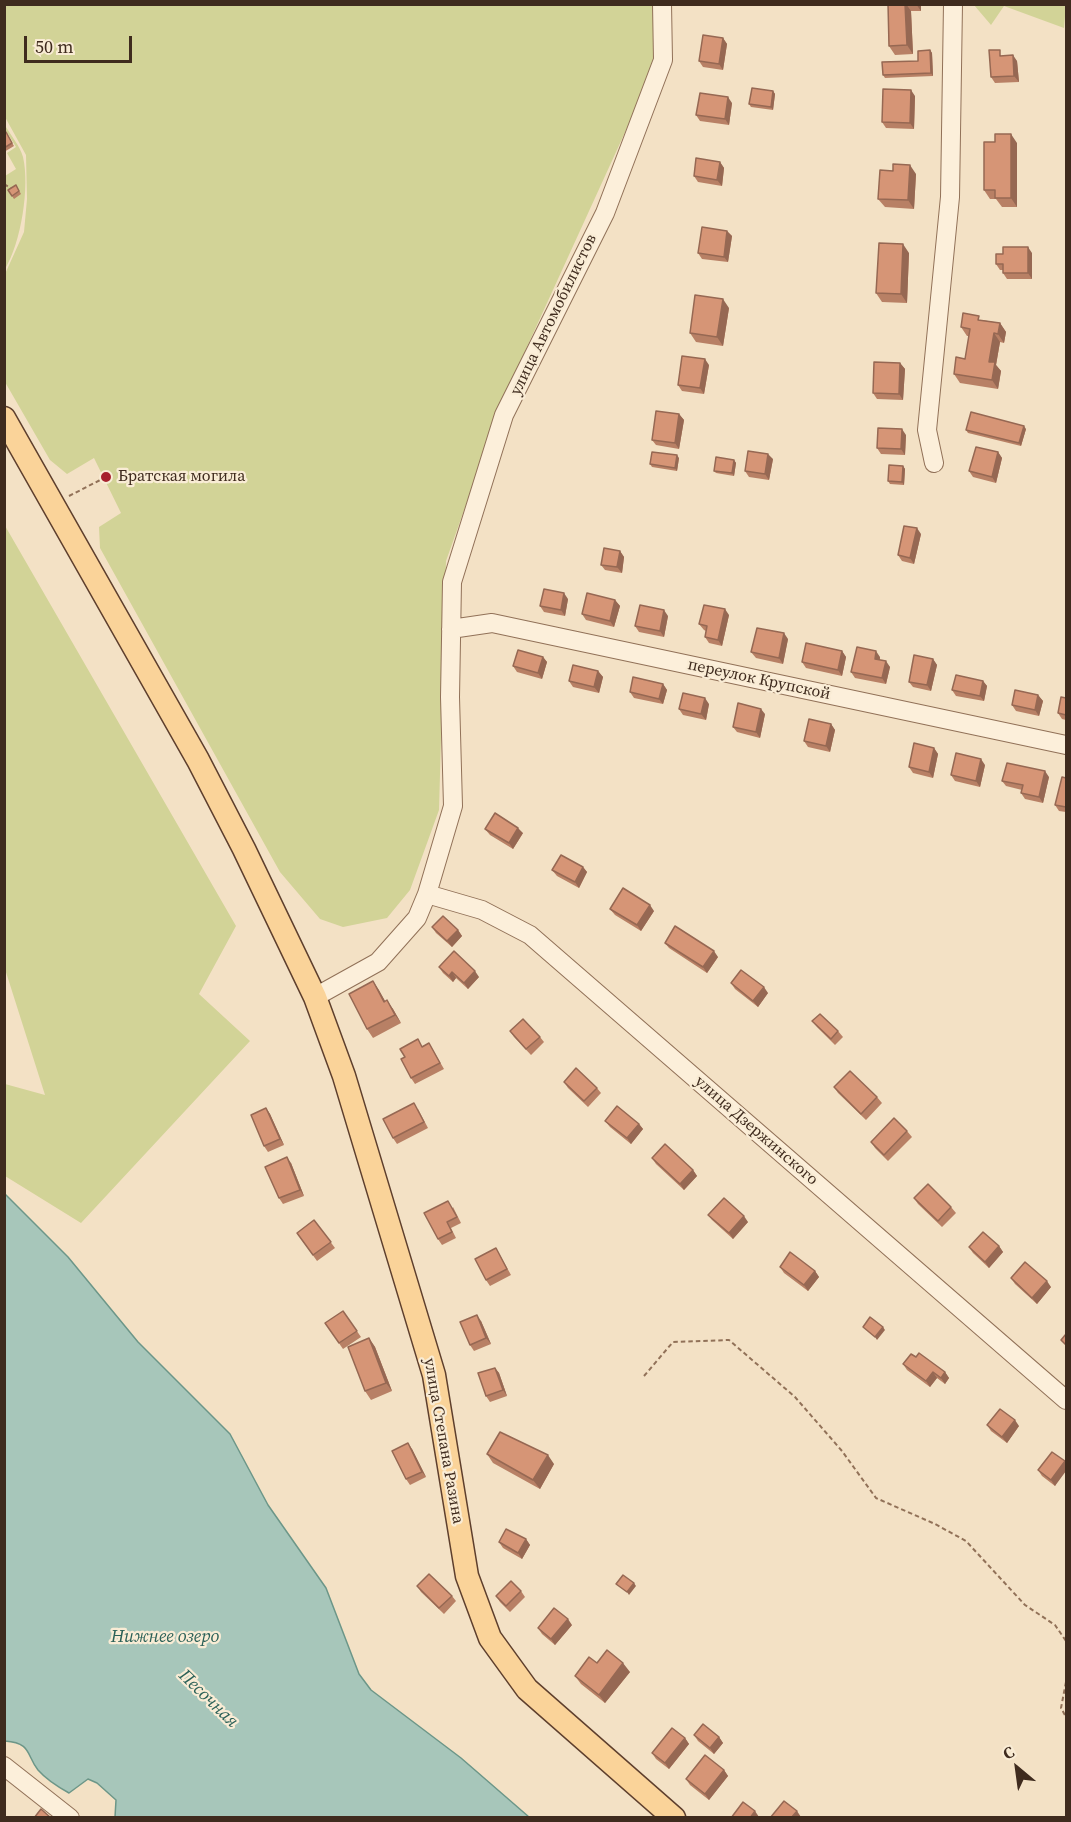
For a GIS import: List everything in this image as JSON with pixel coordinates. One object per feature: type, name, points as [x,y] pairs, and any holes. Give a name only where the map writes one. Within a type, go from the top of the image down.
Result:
[{"type":"main road","name":"улица Степана Разина","points":[[4,418],[203,770],[315,998],[344,1076],[434,1375],[467,1576],[490,1638],[527,1689],[675,1818]]},
{"type":"street","name":"улица Автомобилистов","points":[[315,998],[378,962],[417,918],[427,894],[453,806],[452,582],[504,416],[604,213],[663,60],[662,4]]},
{"type":"street","points":[[934,463],[927,430],[950,197],[953,4]]},
{"type":"street","name":"переулок Крупской","points":[[451,629],[492,623],[1066,745]]},
{"type":"street","name":"улица Дзержинского","points":[[427,894],[482,910],[530,935],[1066,1400]]},
{"type":"street","points":[[4,1766],[70,1818]]},
{"type":"path","points":[[4,184],[14,190]]},
{"type":"path","points":[[66,498],[106,477]]},
{"type":"path","points":[[644,1376],[673,1342],[729,1340],[795,1397],[842,1451],[876,1498],[935,1524],[966,1541],[1025,1605],[1055,1625],[1066,1641]]},
{"type":"path","points":[[1066,1682],[1062,1708],[1066,1717]]},
{"type":"green space","points":[[652,4],[657,14],[658,60],[505,395],[446,561],[439,810],[410,890],[387,918],[343,927],[320,919],[280,872],[100,548],[99,527],[121,513],[94,458],[67,474],[50,460],[5,382],[5,274],[24,232],[27,199],[26,155],[5,117],[5,5]]},
{"type":"green space","points":[[974,5],[1066,5],[1064,28],[1004,6],[991,25]]},
{"type":"green space","points":[[4,124],[22,153],[25,169],[25,199],[20,230],[5,269],[5,176],[16,169],[7,153],[16,147],[8,134],[5,135]]},
{"type":"green space","points":[[4,524],[236,926],[199,994],[250,1041],[81,1223],[5,1176],[5,1084],[45,1095],[5,969]]},
{"type":"water","name":"Нижнее озеро","points":[[5,1194],[68,1257],[138,1342],[230,1434],[268,1505],[326,1588],[359,1674],[371,1690],[461,1758],[529,1817],[115,1817],[116,1800],[97,1783],[88,1779],[69,1793],[41,1773],[24,1747],[5,1741]]},
{"type":"building","points":[[888,4],[905,4],[907,45],[889,46]]},
{"type":"building","points":[[703,35],[723,38],[719,64],[699,61]]},
{"type":"building","points":[[930,50],[931,73],[883,75],[882,62],[918,61],[918,51]]},
{"type":"building","points":[[989,50],[1000,50],[1000,56],[1013,55],[1014,76],[991,77]]},
{"type":"building","points":[[752,88],[773,91],[771,107],[749,104]]},
{"type":"building","points":[[883,89],[911,90],[910,123],[882,122]]},
{"type":"building","points":[[700,93],[728,97],[725,119],[696,115]]},
{"type":"building","points":[[6,132],[12,143],[4,148],[4,133]]},
{"type":"building","points":[[995,134],[1011,134],[1011,198],[995,198],[995,190],[984,190],[984,142],[995,142]]},
{"type":"building","points":[[696,158],[720,162],[717,180],[694,176]]},
{"type":"building","points":[[893,164],[910,165],[908,200],[878,199],[880,170],[893,171]]},
{"type":"building","points":[[16,185],[19,191],[12,196],[8,190]]},
{"type":"building","points":[[702,227],[727,231],[724,257],[698,253]]},
{"type":"building","points":[[879,243],[903,244],[901,294],[876,293]]},
{"type":"building","points":[[1003,247],[1028,247],[1028,273],[1003,273],[1003,264],[996,264],[996,254],[1003,254]]},
{"type":"building","points":[[695,295],[723,299],[717,337],[690,333]]},
{"type":"building","points":[[963,313],[979,316],[978,320],[1000,323],[998,334],[994,333],[989,362],[995,362],[992,380],[954,374],[956,357],[965,359],[970,329],[961,327]]},
{"type":"building","points":[[682,356],[705,359],[700,388],[678,385]]},
{"type":"building","points":[[874,362],[900,363],[899,394],[873,393]]},
{"type":"building","points":[[656,411],[679,414],[675,443],[652,440]]},
{"type":"building","points":[[971,412],[1024,426],[1019,443],[966,430]]},
{"type":"building","points":[[878,428],[902,429],[901,449],[877,448]]},
{"type":"building","points":[[976,447],[998,452],[992,477],[969,471]]},
{"type":"building","points":[[748,451],[768,454],[765,474],[745,471]]},
{"type":"building","points":[[652,452],[677,455],[675,468],[650,464]]},
{"type":"building","points":[[716,457],[734,460],[732,473],[714,471]]},
{"type":"building","points":[[889,465],[903,466],[902,482],[888,481]]},
{"type":"building","points":[[904,526],[917,528],[910,558],[898,555]]},
{"type":"building","points":[[604,548],[620,551],[617,567],[601,565]]},
{"type":"building","points":[[544,589],[564,593],[561,610],[540,606]]},
{"type":"building","points":[[587,593],[615,600],[610,621],[582,614]]},
{"type":"building","points":[[640,605],[664,610],[660,631],[635,626]]},
{"type":"building","points":[[704,605],[725,609],[718,640],[705,637],[707,626],[699,624]]},
{"type":"building","points":[[757,628],[784,633],[779,658],[751,652]]},
{"type":"building","points":[[806,643],[842,651],[838,670],[802,662]]},
{"type":"building","points":[[857,647],[876,651],[875,659],[886,661],[882,678],[851,672]]},
{"type":"building","points":[[518,650],[543,657],[538,673],[513,666]]},
{"type":"building","points":[[914,655],[933,659],[927,685],[909,682]]},
{"type":"building","points":[[573,665],[598,671],[594,687],[569,681]]},
{"type":"building","points":[[956,675],[983,681],[980,696],[952,690]]},
{"type":"building","points":[[633,677],[663,684],[659,699],[630,692]]},
{"type":"building","points":[[1015,690],[1038,695],[1035,710],[1012,705]]},
{"type":"building","points":[[683,693],[705,698],[701,714],[679,709]]},
{"type":"building","points":[[1061,697],[1066,698],[1066,715],[1058,713]]},
{"type":"building","points":[[738,703],[761,709],[756,732],[733,727]]},
{"type":"building","points":[[809,719],[831,724],[826,746],[804,741]]},
{"type":"building","points":[[914,743],[934,748],[929,772],[909,767]]},
{"type":"building","points":[[956,753],[981,759],[976,781],[951,775]]},
{"type":"building","points":[[1007,763],[1045,771],[1039,797],[1021,793],[1023,785],[1002,781]]},
{"type":"building","points":[[1062,777],[1066,778],[1066,807],[1055,805]]},
{"type":"building","points":[[495,813],[518,828],[509,843],[485,829]]},
{"type":"building","points":[[561,855],[583,867],[575,882],[552,870]]},
{"type":"building","points":[[623,888],[650,905],[637,925],[610,909]]},
{"type":"building","points":[[443,916],[458,930],[447,941],[432,927]]},
{"type":"building","points":[[675,926],[714,951],[703,967],[665,943]]},
{"type":"building","points":[[454,951],[475,971],[464,983],[452,972],[449,976],[439,967]]},
{"type":"building","points":[[741,970],[764,987],[753,1001],[731,983]]},
{"type":"building","points":[[373,981],[384,1002],[387,1000],[395,1015],[367,1029],[349,994]]},
{"type":"building","points":[[820,1014],[838,1031],[831,1039],[812,1021]]},
{"type":"building","points":[[523,1019],[540,1037],[526,1049],[510,1031]]},
{"type":"building","points":[[418,1039],[422,1047],[429,1043],[440,1063],[411,1078],[401,1059],[405,1057],[400,1049]]},
{"type":"building","points":[[576,1068],[597,1088],[584,1101],[564,1082]]},
{"type":"building","points":[[850,1071],[877,1097],[861,1114],[834,1087]]},
{"type":"building","points":[[414,1103],[424,1122],[393,1138],[383,1119]]},
{"type":"building","points":[[617,1106],[639,1124],[627,1138],[605,1121]]},
{"type":"building","points":[[266,1108],[280,1139],[264,1146],[251,1115]]},
{"type":"building","points":[[894,1118],[907,1131],[884,1155],[871,1142]]},
{"type":"building","points":[[665,1144],[693,1170],[680,1184],[652,1158]]},
{"type":"building","points":[[287,1157],[300,1190],[279,1198],[265,1167]]},
{"type":"building","points":[[928,1184],[951,1207],[938,1221],[914,1198]]},
{"type":"building","points":[[724,1198],[744,1216],[729,1233],[708,1215]]},
{"type":"building","points":[[448,1201],[457,1217],[447,1222],[452,1232],[438,1239],[424,1213]]},
{"type":"building","points":[[314,1220],[331,1242],[313,1255],[297,1233]]},
{"type":"building","points":[[983,1232],[999,1246],[985,1262],[969,1247]]},
{"type":"building","points":[[496,1248],[507,1269],[486,1280],[475,1259]]},
{"type":"building","points":[[790,1252],[815,1271],[804,1285],[780,1267]]},
{"type":"building","points":[[1025,1262],[1047,1281],[1032,1298],[1011,1278]]},
{"type":"building","points":[[343,1311],[357,1331],[339,1343],[325,1323]]},
{"type":"building","points":[[477,1315],[486,1338],[470,1345],[460,1322]]},
{"type":"building","points":[[870,1317],[883,1327],[875,1337],[863,1327]]},
{"type":"building","points":[[1066,1334],[1066,1345],[1061,1340]]},
{"type":"building","points":[[369,1338],[386,1383],[365,1391],[348,1347]]},
{"type":"building","points":[[919,1353],[945,1372],[941,1378],[933,1372],[926,1381],[903,1364],[911,1354],[916,1357]]},
{"type":"building","points":[[495,1368],[503,1390],[486,1396],[478,1373]]},
{"type":"building","points":[[1000,1409],[1015,1420],[1002,1437],[987,1425]]},
{"type":"building","points":[[500,1432],[548,1455],[533,1480],[487,1454]]},
{"type":"building","points":[[408,1443],[422,1472],[406,1479],[392,1451]]},
{"type":"building","points":[[1052,1452],[1065,1461],[1051,1480],[1038,1470]]},
{"type":"building","points":[[506,1529],[526,1539],[518,1553],[499,1542]]},
{"type":"building","points":[[429,1574],[452,1596],[439,1608],[417,1586]]},
{"type":"building","points":[[623,1575],[634,1583],[627,1592],[616,1584]]},
{"type":"building","points":[[511,1581],[521,1591],[506,1606],[496,1596]]},
{"type":"building","points":[[554,1608],[568,1619],[551,1639],[538,1628]]},
{"type":"building","points":[[607,1650],[623,1663],[599,1695],[575,1676],[589,1657],[597,1663]]},
{"type":"building","points":[[703,1724],[719,1737],[710,1748],[694,1735]]},
{"type":"building","points":[[672,1728],[685,1738],[665,1763],[652,1753]]},
{"type":"building","points":[[705,1755],[724,1770],[705,1794],[686,1779]]},
{"type":"building","points":[[784,1801],[797,1811],[791,1818],[770,1818]]},
{"type":"building","points":[[743,1802],[755,1811],[750,1818],[731,1818]]},
{"type":"building","points":[[41,1809],[51,1818],[34,1818]]},
{"type":"place","name":"Братская могила","points":[[106,477]]},
{"type":"water label","name":"Песочная","points":[[208,1699]]}]
